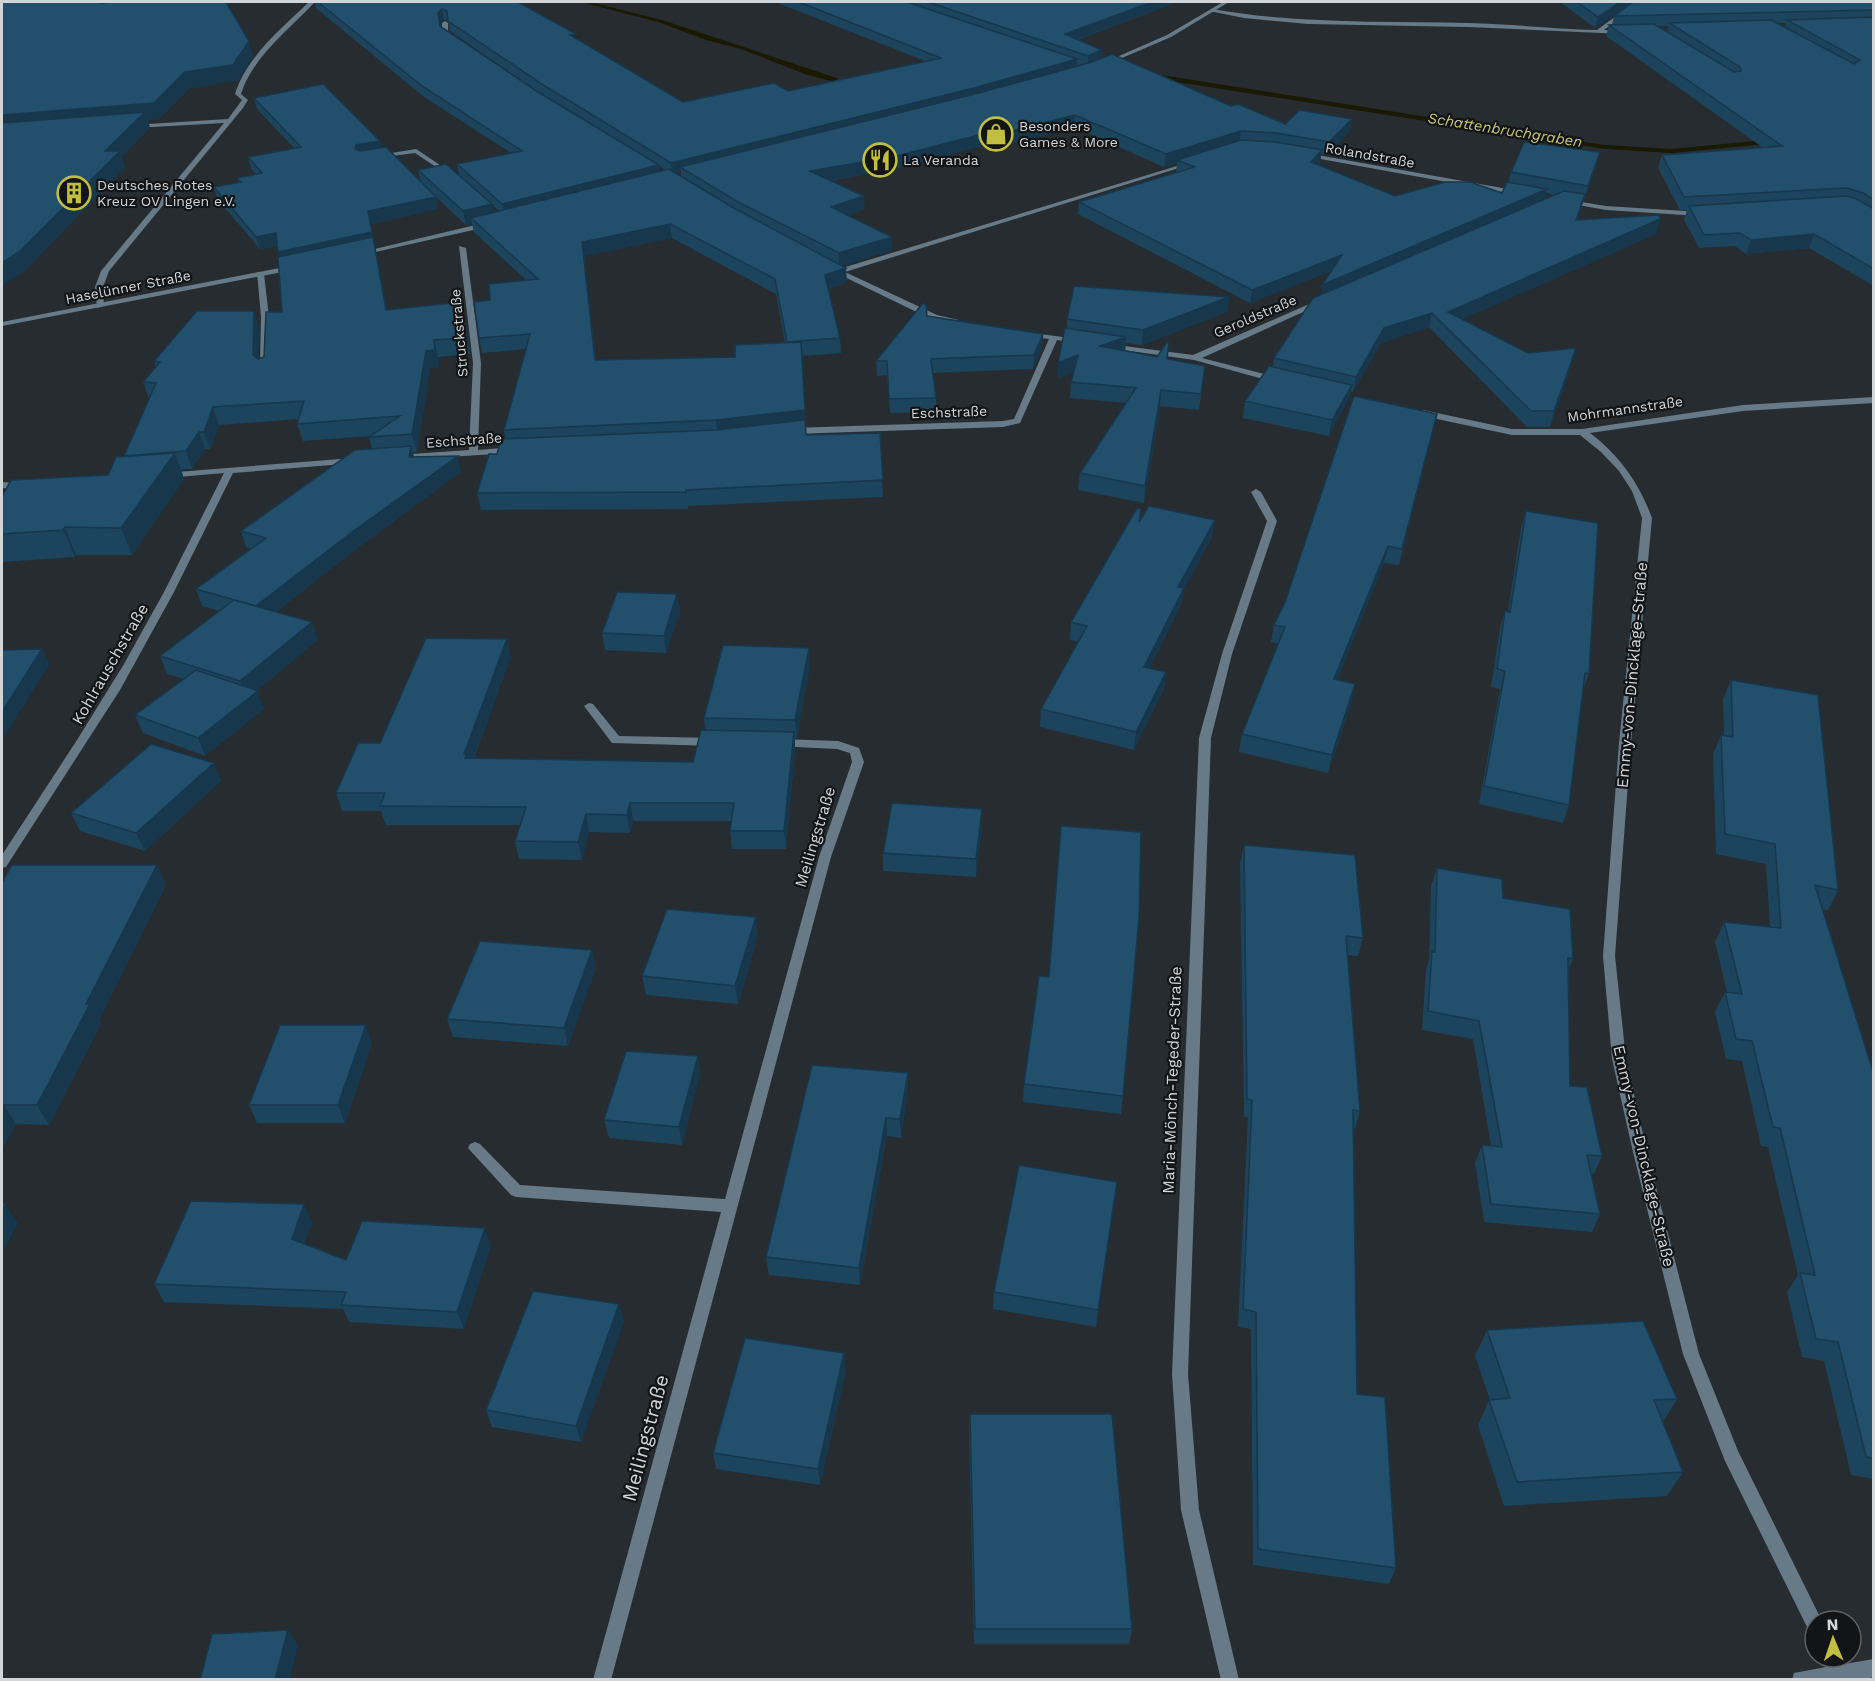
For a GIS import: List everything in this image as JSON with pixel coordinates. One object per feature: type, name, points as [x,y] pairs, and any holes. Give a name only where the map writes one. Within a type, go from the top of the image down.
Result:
[{"type":"street","points":[[100,306],[99,288],[105,271],[245,100],[238,94],[239,85],[264,51],[312,2]]},
{"type":"street","points":[[1100,66],[1169,36],[1226,2]]},
{"type":"street","points":[[1598,32],[1638,2]]},
{"type":"street","points":[[1212,10],[1257,20],[1318,24],[1497,26],[1631,32]]},
{"type":"street","points":[[445,23],[445,33],[465,46]]},
{"type":"street","points":[[129,126],[229,121]]},
{"type":"street","points":[[372,157],[416,151],[453,176]]},
{"type":"street","name":"Rolandstraße","points":[[1298,154],[1525,194]]},
{"type":"street","points":[[838,272],[1204,159]]},
{"type":"street","points":[[1559,200],[1606,208],[1706,214]]},
{"type":"street","points":[[356,254],[492,223]]},
{"type":"street","name":"Struckstraße","points":[[462,248],[477,363],[473,452]]},
{"type":"street","name":"Haselünner Straße","points":[[2,324],[302,265]]},
{"type":"street","points":[[828,267],[934,317],[964,323]]},
{"type":"street","points":[[260,274],[265,317],[264,372]]},
{"type":"street","name":"Geroldstraße","points":[[1194,358],[1333,297]]},
{"type":"street","points":[[1020,332],[1086,343]]},
{"type":"street","name":"Eschstraße","points":[[785,432],[1003,424],[1017,421],[1054,338]]},
{"type":"street","points":[[1096,344],[1194,358],[1292,383]]},
{"type":"street","name":"Mohrmannstraße","points":[[1419,412],[1512,432],[1582,432],[1743,408],[1874,400]]},
{"type":"street","name":"Emmy-von-Dincklage-Straße","points":[[1582,432],[1621,464],[1640,497],[1647,518],[1625,743],[1609,956],[1619,1059],[1691,1354],[1731,1455],[1807,1609]]},
{"type":"street","name":"Eschstraße","points":[[392,458],[519,450]]},
{"type":"street","points":[[160,476],[369,460]]},
{"type":"street","name":"Kohlrauschstraße","points":[[2,864],[130,664],[187,560],[230,470]]},
{"type":"street","points":[[2,485],[30,486]]},
{"type":"street","name":"Maria-Mönch-Tegeder-Straße","points":[[1230,1680],[1190,1510],[1180,1374],[1205,738],[1227,654],[1272,521],[1256,492]]},
{"type":"street","points":[[589,706],[616,740],[730,742]]},
{"type":"street","name":"Meilingstraße","points":[[602,1680],[825,857],[858,762],[855,751],[838,745],[764,742]]},
{"type":"street","points":[[475,1148],[516,1191],[729,1206]]},
{"type":"street","points":[[1801,1680],[1824,1669]]},
{"type":"building","points":[[2,2],[226,2],[249,41],[233,65],[185,72],[154,103],[2,115]]},
{"type":"building","points":[[318,2],[518,2],[576,34],[570,35],[683,102],[774,83],[788,91],[941,58],[799,2],[907,2],[1077,59],[974,88],[671,163],[545,86],[448,21],[447,11],[442,9],[438,13],[440,26],[538,92],[659,165],[502,204],[457,164],[522,151],[422,86]]},
{"type":"building","points":[[928,2],[1152,2],[1065,34],[1102,50],[1088,56]]},
{"type":"building","points":[[1577,2],[1620,2],[1598,17]]},
{"type":"building","points":[[1633,2],[1874,2],[1874,10],[1614,16]]},
{"type":"building","points":[[1874,17],[1874,200],[1863,193],[1847,188],[1684,197],[1662,155],[1782,146],[1609,25],[1654,24],[1734,72],[1741,71],[1740,67],[1669,23],[1771,20],[1854,64],[1860,60],[1787,20]]},
{"type":"building","points":[[1112,54],[1231,106],[1238,104],[1285,124],[1300,110],[1352,119],[1329,142],[1277,133],[1241,131],[1166,154],[1075,115],[992,136],[986,133],[897,156],[810,171],[864,196],[831,207],[892,237],[839,253],[738,202],[680,167],[979,93],[1092,62]]},
{"type":"building","points":[[323,84],[380,141],[356,145],[355,149],[360,151],[386,147],[436,197],[368,211],[372,232],[278,252],[276,233],[256,237],[214,187],[241,182],[237,178],[262,173],[248,157],[301,147],[254,98]]},
{"type":"building","points":[[145,112],[105,151],[120,151],[20,251],[2,263],[2,123]]},
{"type":"building","points":[[1241,140],[1276,142],[1322,150],[1311,162],[1395,196],[1445,182],[1470,182],[1502,193],[1507,182],[1547,189],[1322,285],[1342,255],[1252,290],[1079,202],[1195,167],[1177,160]]},
{"type":"building","points":[[1524,142],[1600,152],[1588,186],[1511,172]]},
{"type":"building","points":[[446,164],[492,204],[463,211],[418,170]]},
{"type":"building","points":[[669,169],[732,207],[846,268],[825,275],[840,338],[787,342],[775,279],[670,224],[582,242],[595,360],[735,357],[735,345],[801,342],[805,410],[716,420],[504,430],[530,334],[479,338],[474,302],[490,300],[489,284],[538,279],[471,218]]},
{"type":"building","points":[[1564,191],[1585,194],[1576,220],[1659,215],[1660,219],[1448,312],[1528,353],[1576,348],[1554,411],[1531,411],[1432,313],[1384,328],[1356,377],[1274,358],[1313,298]]},
{"type":"building","points":[[1847,196],[1874,209],[1874,269],[1814,234],[1751,240],[1740,233],[1704,235],[1689,206]]},
{"type":"building","points":[[373,237],[386,310],[462,302],[466,338],[434,340],[435,350],[426,351],[412,434],[369,437],[400,416],[297,424],[304,401],[213,407],[204,432],[199,432],[186,451],[124,456],[156,383],[143,382],[160,362],[154,361],[197,311],[254,311],[253,355],[258,359],[264,357],[266,312],[282,312],[278,257]]},
{"type":"building","points":[[1074,286],[1229,297],[1143,330],[1067,319]]},
{"type":"building","points":[[923,303],[926,305],[927,316],[1043,334],[1034,355],[931,359],[936,398],[889,399],[887,361],[876,361]]},
{"type":"building","points":[[1065,328],[1126,337],[1100,346],[1157,357],[1167,342],[1169,343],[1167,359],[1205,366],[1201,394],[1161,390],[1145,486],[1080,473],[1136,388],[1071,382],[1078,355],[1058,363]]},
{"type":"building","points":[[1269,366],[1352,385],[1332,420],[1245,401]]},
{"type":"building","points":[[1354,396],[1437,414],[1402,549],[1388,546],[1334,679],[1355,684],[1332,755],[1242,734],[1285,627],[1274,625],[1285,602]]},
{"type":"building","points":[[805,420],[806,435],[880,433],[883,480],[686,490],[686,492],[477,493],[489,454],[497,454],[501,439],[716,430]]},
{"type":"building","points":[[411,446],[409,457],[458,456],[352,532],[256,606],[196,589],[266,538],[241,531],[355,450]]},
{"type":"building","points":[[175,453],[121,528],[65,527],[63,530],[2,534],[2,497],[11,480],[108,475],[116,457]]},
{"type":"building","points":[[1149,506],[1215,520],[1178,587],[1184,588],[1144,667],[1166,672],[1136,732],[1041,709],[1087,626],[1071,622],[1137,508],[1141,509],[1139,522]]},
{"type":"building","points":[[1526,511],[1598,523],[1589,674],[1585,673],[1569,805],[1484,786],[1505,671],[1497,669],[1505,611],[1510,612]]},
{"type":"building","points":[[617,592],[677,594],[664,636],[602,633]]},
{"type":"building","points":[[234,600],[312,622],[240,681],[160,656]]},
{"type":"building","points":[[426,638],[507,639],[464,754],[466,754],[465,758],[693,762],[701,730],[794,732],[784,831],[730,831],[734,803],[630,803],[627,815],[586,814],[578,842],[515,841],[526,807],[380,806],[385,793],[336,793],[358,743],[380,743]]},
{"type":"building","points":[[723,645],[809,648],[795,720],[704,718]]},
{"type":"building","points":[[42,649],[2,712],[2,650]]},
{"type":"building","points":[[196,670],[258,691],[198,738],[135,715]]},
{"type":"building","points":[[1731,680],[1818,695],[1838,890],[1815,885],[1874,1075],[1874,1458],[1866,1457],[1838,1342],[1816,1339],[1800,1273],[1815,1275],[1780,1128],[1773,1127],[1752,1041],[1736,1039],[1725,992],[1742,994],[1724,922],[1781,928],[1775,844],[1725,834],[1721,735],[1733,737]]},
{"type":"building","points":[[151,744],[214,763],[136,833],[71,813]]},
{"type":"building","points":[[892,803],[982,809],[976,859],[883,853]]},
{"type":"building","points":[[1061,826],[1141,832],[1139,917],[1123,1096],[1024,1084],[1039,976],[1049,977]]},
{"type":"building","points":[[1244,845],[1355,855],[1363,938],[1346,936],[1360,1111],[1353,1110],[1357,1394],[1385,1397],[1396,1568],[1258,1549],[1256,1312],[1243,1309],[1252,1100],[1247,1099]]},
{"type":"building","points":[[12,865],[157,865],[86,1004],[90,1004],[37,1105],[4,1105],[2,1108],[2,883]]},
{"type":"building","points":[[1437,868],[1502,879],[1503,898],[1570,909],[1573,959],[1568,958],[1570,1086],[1587,1087],[1602,1156],[1587,1155],[1600,1214],[1491,1204],[1482,1145],[1502,1147],[1479,1021],[1428,1011],[1432,951],[1435,952]]},
{"type":"building","points":[[667,909],[756,917],[735,986],[642,976]]},
{"type":"building","points":[[480,941],[592,950],[564,1028],[447,1019]]},
{"type":"building","points":[[280,1025],[366,1025],[338,1105],[249,1105]]},
{"type":"building","points":[[626,1051],[698,1056],[679,1127],[604,1120]]},
{"type":"building","points":[[812,1065],[908,1073],[900,1119],[886,1118],[859,1268],[766,1257]]},
{"type":"building","points":[[1019,1165],[1117,1182],[1098,1310],[994,1292]]},
{"type":"building","points":[[191,1201],[304,1204],[292,1239],[346,1260],[362,1221],[485,1228],[457,1312],[341,1305],[346,1292],[154,1284]]},
{"type":"building","points":[[533,1291],[619,1304],[576,1426],[486,1410]]},
{"type":"building","points":[[1643,1321],[1677,1399],[1654,1400],[1683,1472],[1517,1482],[1489,1400],[1510,1398],[1487,1330]]},
{"type":"building","points":[[745,1338],[844,1353],[818,1469],[713,1453]]},
{"type":"building","points":[[970,1414],[1112,1414],[1132,1629],[975,1629]]},
{"type":"building","points":[[288,1630],[275,1680],[200,1680],[212,1634]]},
{"type":"waterway","points":[[584,2],[660,21],[708,39],[743,47],[808,72],[857,86]]},
{"type":"waterway","name":"Schattenbruchgraben","points":[[1148,75],[1605,147],[1672,151],[1775,141]]},
{"type":"place","name":"Besonders Games & More","points":[[996,134]]},
{"type":"place","name":"La Veranda","points":[[880,160]]},
{"type":"place","name":"Deutsches Rotes Kreuz OV Lingen e.V.","points":[[74,193]]}]
